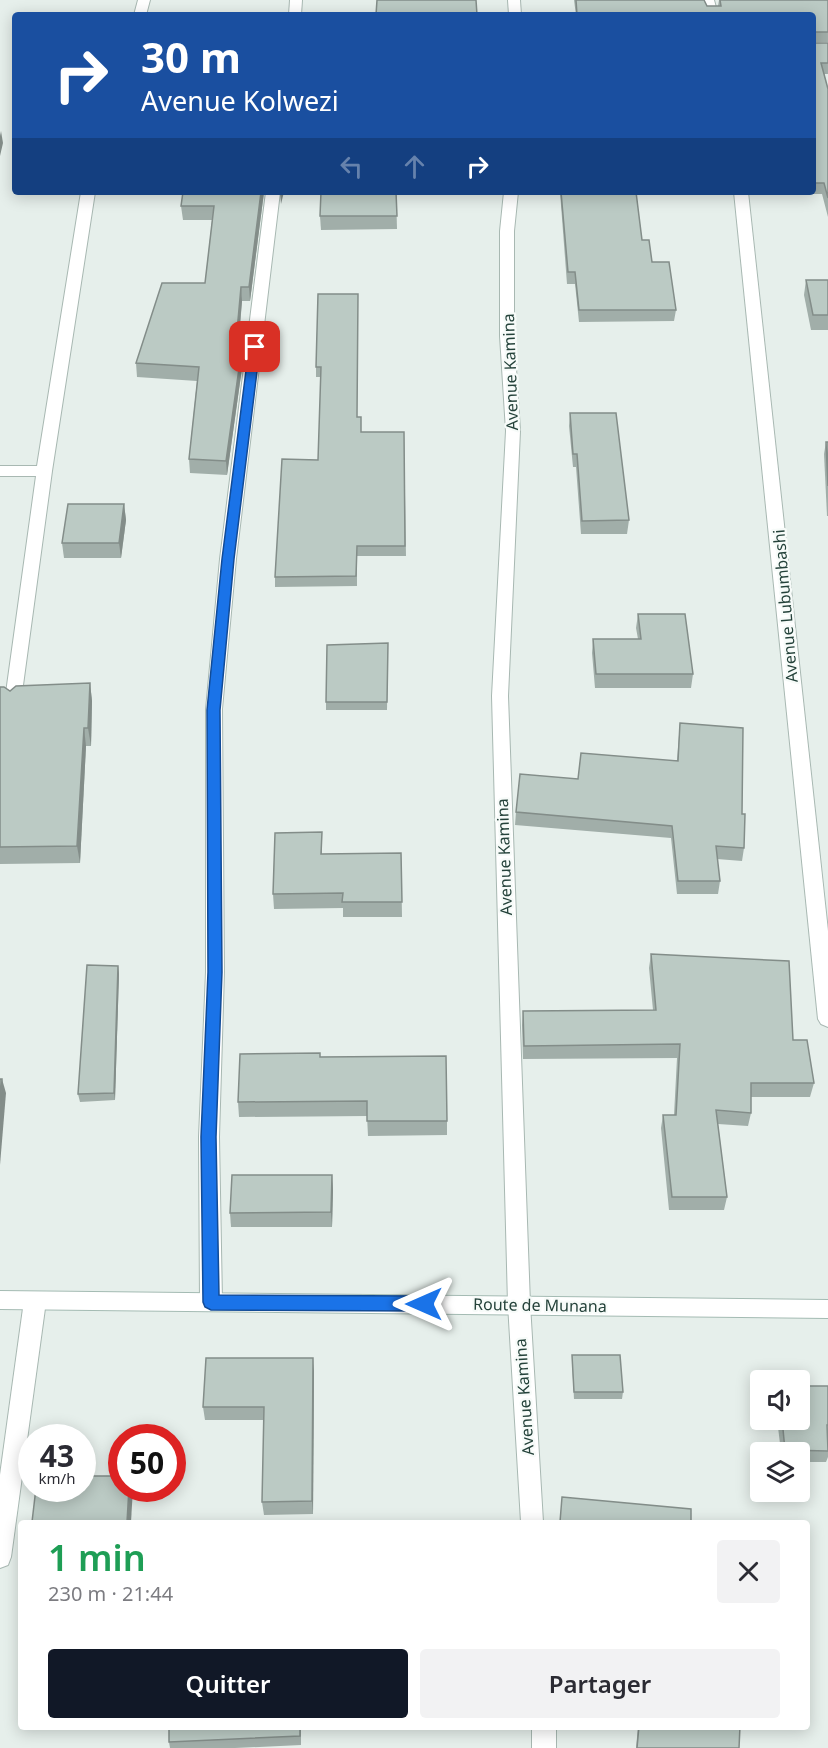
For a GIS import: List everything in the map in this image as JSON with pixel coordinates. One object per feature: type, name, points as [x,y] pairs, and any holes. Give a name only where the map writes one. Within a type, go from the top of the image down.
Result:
[{"type":"street","points":[[13,700],[44,471],[88,195]]},
{"type":"street","points":[[211,1302],[209,1137],[215,972],[214,710],[228,559],[273,195]]},
{"type":"street","name":"Avenue Kamina","points":[[511,195],[507,231],[507,324],[513,431],[500,696],[519,1304],[532,1520]]},
{"type":"street","name":"Avenue Lubumbashi","points":[[741,195],[828,1019]]},
{"type":"street","points":[[0,471],[44,471]]},
{"type":"street","name":"Route de Munana","points":[[0,1300],[828,1309]]},
{"type":"street","points":[[0,1557],[35,1301]]},
{"type":"street","points":[[544,1730],[544,1748]]},
{"type":"building","points":[[377,0],[476,0],[477,12],[376,12]]},
{"type":"building","points":[[576,0],[704,0],[707,6],[721,6],[720,0],[828,0],[828,32],[816,32],[816,12],[577,12]]},
{"type":"building","points":[[816,43],[828,43],[828,63],[821,63],[828,89],[828,198],[824,183],[816,183]]},
{"type":"building","points":[[183,195],[261,195],[249,287],[241,287],[235,353],[241,354],[226,461],[189,459],[199,367],[136,363],[162,283],[205,283],[214,206],[181,206]]},
{"type":"building","points":[[321,195],[396,195],[397,216],[320,216]]},
{"type":"building","points":[[561,195],[636,195],[642,240],[649,240],[652,262],[669,262],[676,310],[579,310],[575,272],[568,272]]},
{"type":"building","points":[[806,280],[828,280],[828,315],[813,315]]},
{"type":"building","points":[[318,294],[358,294],[357,417],[361,417],[361,432],[404,432],[405,546],[357,546],[356,576],[275,577],[282,459],[318,460],[321,367],[316,367]]},
{"type":"building","points":[[570,413],[616,413],[629,520],[582,521],[577,454],[573,454]]},
{"type":"building","points":[[826,442],[828,442],[828,486]]},
{"type":"building","points":[[68,504],[124,504],[119,543],[62,543]]},
{"type":"building","points":[[638,614],[685,614],[693,674],[596,674],[593,639],[641,639]]},
{"type":"building","points":[[388,643],[387,702],[326,702],[327,645]]},
{"type":"building","points":[[90,683],[88,728],[84,728],[77,846],[0,847],[0,687],[10,691],[16,686]]},
{"type":"building","points":[[680,723],[743,728],[744,848],[716,846],[720,881],[678,881],[672,826],[516,812],[520,774],[578,779],[581,753],[678,761]]},
{"type":"building","points":[[322,832],[321,854],[401,853],[402,902],[342,902],[343,893],[273,894],[275,833]]},
{"type":"building","points":[[651,954],[789,961],[793,1040],[807,1040],[814,1083],[751,1083],[751,1113],[716,1110],[727,1197],[672,1197],[663,1115],[676,1115],[680,1044],[524,1046],[523,1011],[656,1010]]},
{"type":"building","points":[[87,965],[118,966],[114,1093],[78,1094]]},
{"type":"building","points":[[320,1053],[320,1057],[446,1056],[447,1121],[367,1121],[367,1101],[238,1102],[240,1054]]},
{"type":"building","points":[[0,1079],[2,1079],[0,1107]]},
{"type":"building","points":[[232,1175],[332,1175],[331,1212],[230,1213]]},
{"type":"building","points":[[572,1355],[620,1355],[623,1392],[574,1392]]},
{"type":"building","points":[[206,1358],[313,1358],[312,1501],[262,1502],[264,1407],[203,1407]]},
{"type":"building","points":[[810,1386],[828,1386],[828,1451],[810,1451],[810,1442],[784,1442],[783,1430],[810,1430]]},
{"type":"building","points":[[96,1476],[108,1476],[108,1502],[128,1502],[127,1520],[32,1520],[34,1502],[96,1502]]},
{"type":"building","points":[[562,1497],[691,1509],[691,1520],[560,1520]]},
{"type":"building","points":[[169,1730],[300,1730],[300,1736],[169,1742]]},
{"type":"building","points":[[639,1730],[740,1730],[739,1748],[637,1748]]},
{"type":"route","points":[[255,347],[228,559],[214,710],[215,972],[209,1137],[211,1302],[424,1304]]}]
